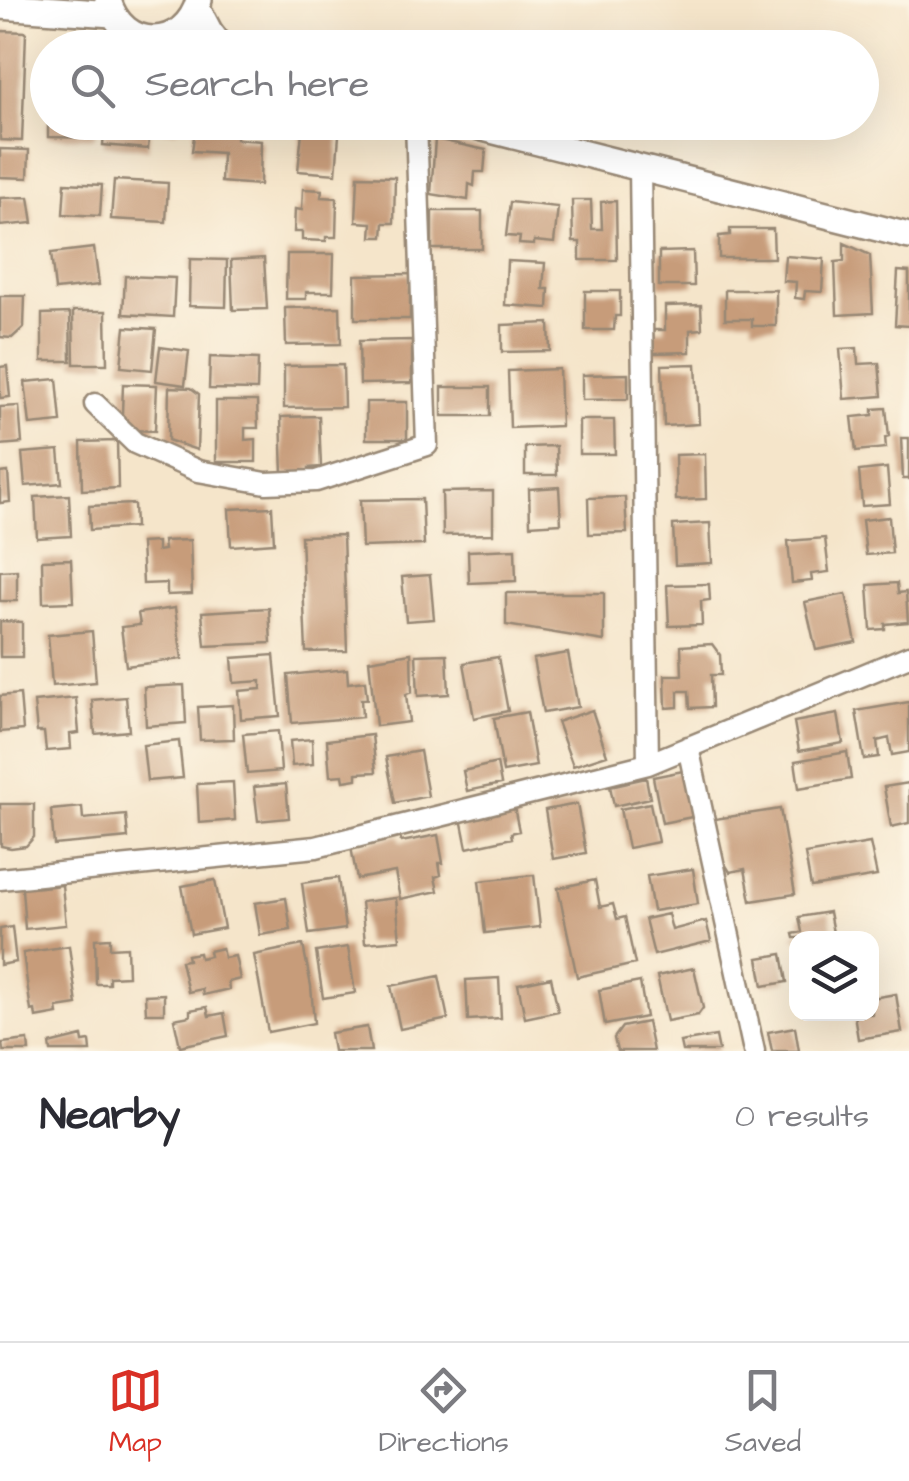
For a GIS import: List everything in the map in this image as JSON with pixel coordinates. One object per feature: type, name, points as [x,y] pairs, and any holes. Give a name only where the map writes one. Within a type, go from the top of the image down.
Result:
[{"type":"street","points":[[180,30],[193,17],[198,4]]},
{"type":"street","points":[[198,4],[209,30]]},
{"type":"street","points":[[0,6],[110,7],[126,30]]},
{"type":"street","points":[[95,404],[135,443],[198,471],[266,483],[316,480],[427,445],[417,140]]},
{"type":"street","points":[[531,140],[909,236]]},
{"type":"street","points":[[640,167],[648,764]]},
{"type":"street","points":[[0,879],[316,846],[648,764],[909,656]]},
{"type":"street","points":[[688,747],[754,1051]]},
{"type":"building","points":[[0,31],[26,32],[22,141],[0,140]]},
{"type":"building","points":[[103,140],[149,140],[148,149],[103,145]]},
{"type":"building","points":[[194,140],[261,141],[260,185],[221,182],[222,153],[192,151]]},
{"type":"building","points":[[301,140],[339,140],[336,174],[298,171]]},
{"type":"building","points":[[435,140],[486,150],[484,172],[475,172],[468,200],[431,194]]},
{"type":"building","points":[[0,149],[29,150],[28,178],[0,177]]},
{"type":"building","points":[[358,176],[395,177],[394,223],[384,223],[383,237],[371,237],[372,223],[356,222]]},
{"type":"building","points":[[114,180],[168,183],[166,222],[111,219]]},
{"type":"building","points":[[65,183],[102,185],[100,216],[63,214]]},
{"type":"building","points":[[303,189],[322,190],[321,197],[337,198],[336,237],[326,237],[326,241],[302,240],[302,232],[294,232],[295,209],[302,210]]},
{"type":"building","points":[[29,197],[33,223],[0,226],[0,198]]},
{"type":"building","points":[[572,200],[591,200],[592,229],[602,229],[601,202],[616,201],[617,260],[580,260],[580,242],[573,242]]},
{"type":"building","points":[[510,202],[558,207],[554,243],[519,244],[520,237],[506,236]]},
{"type":"building","points":[[432,211],[482,211],[482,249],[432,249]]},
{"type":"building","points":[[730,229],[773,229],[774,258],[719,258],[719,236],[730,235]]},
{"type":"building","points":[[844,243],[870,255],[873,313],[837,315],[835,262],[844,261]]},
{"type":"building","points":[[94,248],[99,285],[55,290],[51,253]]},
{"type":"building","points":[[693,251],[694,286],[659,286],[659,252]]},
{"type":"building","points":[[287,254],[334,254],[333,292],[306,292],[306,299],[286,299]]},
{"type":"building","points":[[785,256],[824,259],[822,292],[805,291],[804,299],[795,298],[796,282],[783,281]]},
{"type":"building","points":[[264,258],[267,309],[233,310],[231,260]]},
{"type":"building","points":[[190,259],[227,260],[226,307],[189,306]]},
{"type":"building","points":[[507,261],[545,263],[543,289],[549,289],[548,308],[505,305]]},
{"type":"building","points":[[898,271],[909,272],[909,326],[895,325]]},
{"type":"building","points":[[410,274],[410,319],[355,319],[355,275]]},
{"type":"building","points":[[125,276],[175,278],[173,317],[123,314]]},
{"type":"building","points":[[725,290],[776,290],[776,326],[752,326],[752,319],[725,319]]},
{"type":"building","points":[[585,291],[620,291],[620,316],[615,316],[614,330],[585,330]]},
{"type":"building","points":[[0,296],[25,296],[24,327],[12,338],[0,337]]},
{"type":"building","points":[[701,305],[702,329],[690,330],[690,352],[654,353],[653,330],[665,330],[665,306]]},
{"type":"building","points":[[340,307],[341,344],[286,345],[285,308]]},
{"type":"building","points":[[73,311],[106,311],[107,364],[74,364]]},
{"type":"building","points":[[70,313],[71,361],[42,361],[42,314]]},
{"type":"building","points":[[549,323],[550,351],[502,352],[502,325]]},
{"type":"building","points":[[125,327],[156,329],[152,370],[121,367]]},
{"type":"building","points":[[412,340],[412,383],[360,384],[359,341]]},
{"type":"building","points":[[160,347],[189,351],[185,385],[156,381]]},
{"type":"building","points":[[857,348],[858,364],[879,363],[882,396],[844,399],[840,349]]},
{"type":"building","points":[[210,357],[258,359],[257,390],[209,389]]},
{"type":"building","points":[[696,364],[699,424],[664,426],[662,365]]},
{"type":"building","points":[[343,365],[344,407],[284,408],[284,366]]},
{"type":"building","points":[[7,366],[10,397],[0,398],[0,367]]},
{"type":"building","points":[[559,369],[561,426],[510,428],[508,371]]},
{"type":"building","points":[[628,374],[628,399],[582,400],[582,375]]},
{"type":"building","points":[[57,379],[61,422],[30,425],[25,382]]},
{"type":"building","points":[[123,384],[157,385],[155,431],[131,430],[122,414]]},
{"type":"building","points":[[169,387],[191,388],[199,394],[197,450],[168,440]]},
{"type":"building","points":[[442,387],[490,387],[490,416],[442,416]]},
{"type":"building","points":[[216,401],[257,401],[258,428],[245,428],[245,440],[256,439],[256,462],[216,462]]},
{"type":"building","points":[[366,402],[407,402],[407,439],[366,439]]},
{"type":"building","points":[[19,406],[22,443],[0,445],[0,407]]},
{"type":"building","points":[[886,408],[886,448],[856,451],[852,417],[873,415],[873,409]]},
{"type":"building","points":[[319,416],[321,467],[309,468],[310,473],[283,474],[281,417]]},
{"type":"building","points":[[579,420],[614,420],[615,454],[579,454]]},
{"type":"building","points":[[901,438],[909,438],[909,479],[903,479]]},
{"type":"building","points":[[117,441],[118,488],[82,490],[81,442]]},
{"type":"building","points":[[556,446],[557,475],[525,475],[525,447]]},
{"type":"building","points":[[59,450],[62,483],[25,486],[22,453]]},
{"type":"building","points":[[705,454],[706,499],[676,500],[675,455]]},
{"type":"building","points":[[887,468],[890,504],[862,506],[859,471]]},
{"type":"building","points":[[8,472],[10,502],[0,503],[0,473]]},
{"type":"building","points":[[559,487],[561,523],[530,525],[529,489]]},
{"type":"building","points":[[493,491],[493,534],[443,535],[442,492]]},
{"type":"building","points":[[69,495],[71,536],[37,538],[35,497]]},
{"type":"building","points":[[625,497],[627,533],[589,534],[588,498]]},
{"type":"building","points":[[422,499],[424,545],[362,547],[360,500]]},
{"type":"building","points":[[134,504],[135,527],[90,530],[89,506]]},
{"type":"building","points":[[272,507],[274,543],[231,546],[229,509]]},
{"type":"building","points":[[889,517],[892,553],[866,555],[862,520]]},
{"type":"building","points":[[710,523],[712,563],[675,565],[673,525]]},
{"type":"building","points":[[343,535],[347,651],[306,652],[301,536]]},
{"type":"building","points":[[825,538],[829,572],[811,574],[812,581],[792,583],[788,541]]},
{"type":"building","points":[[190,540],[192,594],[167,595],[167,583],[143,584],[141,543],[157,542],[157,551],[164,550],[163,541]]},
{"type":"building","points":[[515,549],[516,581],[469,583],[468,551]]},
{"type":"building","points":[[71,559],[73,602],[43,603],[42,560]]},
{"type":"building","points":[[17,570],[17,601],[0,601],[0,571]]},
{"type":"building","points":[[430,575],[434,619],[406,621],[402,577]]},
{"type":"building","points":[[897,583],[898,593],[906,592],[908,622],[871,630],[868,585]]},
{"type":"building","points":[[709,584],[710,600],[701,601],[702,625],[669,626],[667,585]]},
{"type":"building","points":[[506,593],[604,593],[604,641],[506,625]]},
{"type":"building","points":[[846,594],[856,642],[816,650],[805,602]]},
{"type":"building","points":[[175,608],[182,659],[126,666],[121,627],[140,625],[138,613]]},
{"type":"building","points":[[269,608],[271,643],[205,646],[202,612]]},
{"type":"building","points":[[0,621],[22,622],[22,657],[0,657]]},
{"type":"building","points":[[92,631],[96,682],[52,686],[48,635]]},
{"type":"building","points":[[712,644],[720,655],[721,675],[711,675],[712,707],[690,708],[689,691],[678,691],[678,707],[666,708],[665,675],[682,675],[681,646]]},
{"type":"building","points":[[411,653],[412,692],[406,694],[409,722],[376,726],[369,660]]},
{"type":"building","points":[[568,653],[578,707],[543,713],[533,659]]},
{"type":"building","points":[[447,654],[449,694],[418,696],[416,655]]},
{"type":"building","points":[[274,655],[280,716],[241,719],[239,691],[261,689],[261,681],[234,683],[232,658]]},
{"type":"building","points":[[498,657],[508,711],[474,718],[464,663]]},
{"type":"building","points":[[347,669],[348,683],[365,681],[367,699],[361,699],[362,717],[292,723],[288,675]]},
{"type":"building","points":[[184,685],[186,723],[146,726],[144,687]]},
{"type":"building","points":[[20,694],[23,730],[0,732],[0,696]]},
{"type":"building","points":[[126,697],[129,731],[95,734],[92,700]]},
{"type":"building","points":[[76,698],[79,733],[70,734],[71,749],[46,751],[44,732],[37,732],[34,702]]},
{"type":"building","points":[[909,702],[909,752],[892,755],[889,738],[877,741],[879,757],[864,759],[856,711]]},
{"type":"building","points":[[233,705],[234,739],[200,740],[198,707]]},
{"type":"building","points":[[592,710],[607,755],[573,766],[557,722]]},
{"type":"building","points":[[527,712],[536,766],[503,772],[494,718]]},
{"type":"building","points":[[838,714],[843,743],[799,751],[794,722]]},
{"type":"building","points":[[278,731],[281,771],[247,774],[243,734]]},
{"type":"building","points":[[372,735],[376,772],[357,773],[357,779],[344,781],[343,775],[330,776],[327,740]]},
{"type":"building","points":[[312,739],[313,764],[292,766],[290,741]]},
{"type":"building","points":[[179,741],[183,778],[147,781],[143,745]]},
{"type":"building","points":[[420,751],[428,796],[395,803],[386,757]]},
{"type":"building","points":[[847,752],[851,779],[799,788],[795,761]]},
{"type":"building","points":[[497,763],[501,784],[467,791],[463,771]]},
{"type":"building","points":[[683,771],[692,817],[662,823],[653,777]]},
{"type":"building","points":[[646,778],[650,798],[614,806],[610,786]]},
{"type":"building","points":[[233,782],[235,820],[199,823],[197,784]]},
{"type":"building","points":[[909,783],[909,823],[891,827],[884,787]]},
{"type":"building","points":[[286,784],[289,818],[258,821],[254,787]]},
{"type":"building","points":[[650,803],[658,842],[628,848],[620,809]]},
{"type":"building","points":[[0,804],[34,804],[34,837],[26,846],[1,846]]},
{"type":"building","points":[[577,804],[586,853],[553,859],[545,810]]},
{"type":"building","points":[[82,807],[83,819],[126,815],[128,838],[54,845],[51,810]]},
{"type":"building","points":[[514,807],[519,831],[511,833],[512,838],[467,848],[461,818]]},
{"type":"building","points":[[780,809],[795,894],[751,901],[745,869],[730,872],[722,859],[715,819]]},
{"type":"building","points":[[399,835],[401,842],[438,835],[443,863],[439,863],[441,875],[435,877],[438,891],[400,899],[395,872],[357,879],[351,847]]},
{"type":"building","points":[[870,843],[877,876],[811,887],[805,854]]},
{"type":"building","points":[[693,869],[698,904],[653,911],[647,876]]},
{"type":"building","points":[[534,875],[540,927],[485,933],[479,881]]},
{"type":"building","points":[[338,878],[345,929],[309,934],[302,883]]},
{"type":"building","points":[[215,880],[224,928],[191,934],[182,886]]},
{"type":"building","points":[[595,880],[600,907],[613,904],[617,919],[625,917],[635,964],[577,977],[558,888]]},
{"type":"building","points":[[62,885],[66,925],[25,929],[22,889]]},
{"type":"building","points":[[286,898],[291,930],[260,935],[255,903]]},
{"type":"building","points":[[396,898],[400,940],[365,943],[361,902]]},
{"type":"building","points":[[829,912],[833,931],[802,931],[799,917]]},
{"type":"building","points":[[668,914],[672,930],[706,921],[711,941],[654,955],[645,919]]},
{"type":"building","points":[[12,927],[16,962],[0,965],[0,929]]},
{"type":"building","points":[[110,938],[110,948],[127,947],[128,976],[109,977],[109,984],[96,984],[95,939]]},
{"type":"building","points":[[303,945],[314,1023],[268,1032],[254,955]]},
{"type":"building","points":[[69,946],[77,1005],[57,1008],[58,1014],[36,1018],[35,1010],[31,1011],[23,953]]},
{"type":"building","points":[[348,947],[355,993],[323,998],[316,952]]},
{"type":"building","points":[[222,948],[224,958],[235,956],[240,979],[228,982],[229,989],[203,995],[202,989],[188,992],[181,961],[188,960],[187,955],[210,956],[209,951]]},
{"type":"building","points":[[782,954],[787,982],[763,986],[758,958]]},
{"type":"building","points":[[694,968],[703,1008],[698,1015],[667,1021],[657,976]]},
{"type":"building","points":[[439,976],[448,1019],[400,1029],[391,986]]},
{"type":"building","points":[[551,977],[558,1011],[525,1018],[518,984]]},
{"type":"building","points":[[499,978],[501,1018],[468,1020],[466,980]]},
{"type":"building","points":[[640,982],[646,1017],[605,1025],[599,990]]},
{"type":"building","points":[[164,994],[164,1013],[146,1013],[145,995]]},
{"type":"building","points":[[896,994],[902,1032],[858,1039],[855,1021],[879,1021],[879,997]]},
{"type":"building","points":[[207,1007],[209,1016],[224,1013],[228,1036],[180,1046],[174,1019]]},
{"type":"building","points":[[647,1022],[653,1051],[617,1051],[614,1038],[622,1027]]},
{"type":"building","points":[[367,1027],[371,1051],[333,1051],[330,1033]]},
{"type":"building","points":[[795,1027],[799,1051],[772,1051],[768,1032]]},
{"type":"building","points":[[82,1036],[83,1042],[90,1041],[91,1051],[51,1051],[50,1044]]},
{"type":"building","points":[[716,1036],[719,1051],[682,1051],[680,1042]]},
{"type":"building","points":[[28,1040],[29,1051],[3,1051],[2,1043]]}]
